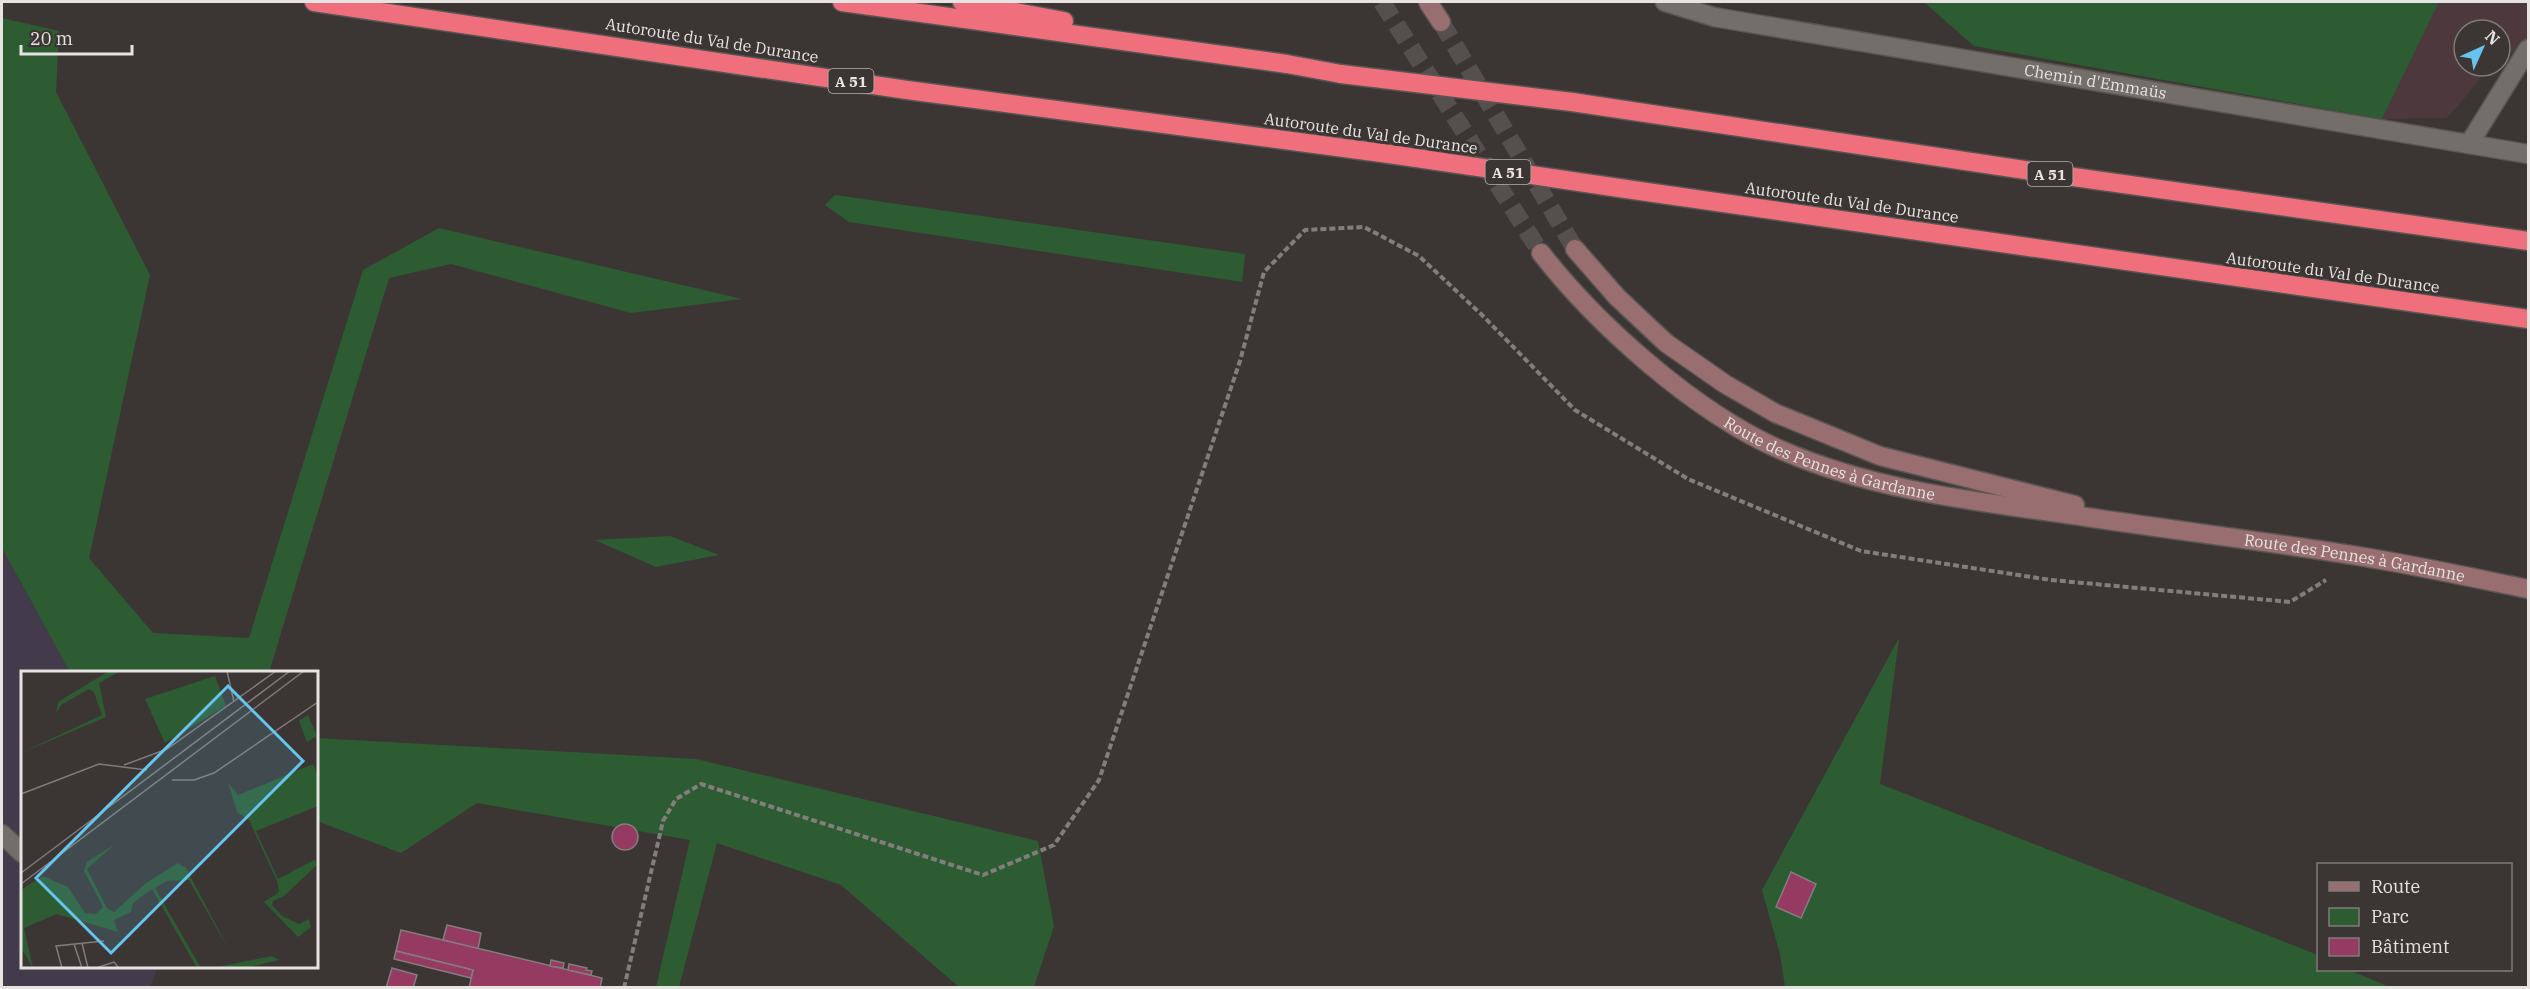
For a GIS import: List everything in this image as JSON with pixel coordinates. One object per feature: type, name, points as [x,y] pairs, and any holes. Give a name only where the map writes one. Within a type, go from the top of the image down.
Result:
[{"type":"highway","name":"Autoroute du Val de Durance","points":[[314,2],[907,90],[1389,154],[2529,320]]},
{"type":"highway","name":"A 51","points":[[842,2],[1287,64],[1341,74],[1572,102],[2038,172],[2529,241]]},
{"type":"highway","points":[[962,2],[1287,64]]},
{"type":"main road","points":[[1428,2],[1441,22]]},
{"type":"main road","name":"Route des Pennes à Gardanne","points":[[1575,249],[1617,297],[1666,343],[1725,384],[1775,413],[1880,456],[2182,532]]},
{"type":"main road","name":"Route des Pennes à Gardanne","points":[[1541,253],[1566,285],[1619,337],[1687,393],[1729,422],[1781,450],[1863,478],[1942,495],[2364,557],[2529,589]]},
{"type":"street","name":"Chemin d'Emmaüs","points":[[1665,2],[1714,17],[2529,154]]},
{"type":"street","points":[[2469,144],[2529,49]]},
{"type":"street","points":[[2,834],[21,853]]},
{"type":"path","points":[[624,987],[663,822],[676,799],[700,784],[983,875],[1054,845],[1099,780],[1240,361],[1264,272],[1305,230],[1364,227],[1419,256],[1482,315],[1575,410],[1688,479],[1861,551],[2051,580],[2290,602],[2364,557]]},
{"type":"shaded area","points":[[2439,2],[2528,2],[2528,64],[2512,53],[2512,18],[2452,18],[2452,78],[2480,78],[2446,118],[2382,119]]},
{"type":"shaded area","points":[[2,548],[69,671],[21,671],[21,968],[158,968],[150,987],[2,987]]},
{"type":"green space","points":[[1917,2],[2439,2],[2382,119],[1974,46],[1925,3]]},
{"type":"green space","points":[[2,18],[59,31],[56,92],[150,275],[89,558],[153,633],[249,638],[363,270],[439,228],[742,299],[631,313],[451,264],[389,278],[271,671],[69,671],[2,548]]},
{"type":"green space","points":[[835,195],[1245,254],[1242,282],[849,222],[825,205]]},
{"type":"green space","points":[[670,536],[719,555],[656,567],[595,540]]},
{"type":"green space","points":[[1899,638],[1880,784],[2313,953],[2317,955],[2317,971],[2351,971],[2390,987],[1785,987],[1780,954],[1762,890]]},
{"type":"green space","points":[[318,738],[696,759],[1038,841],[1054,926],[1034,987],[959,987],[841,885],[717,843],[679,987],[656,987],[690,840],[477,803],[401,853],[318,821]]},
{"type":"building","points":[[625,824],[634,828],[638,837],[634,846],[625,850],[616,846],[612,837],[616,828]]},
{"type":"building","points":[[1791,872],[1816,884],[1801,918],[1776,907]]},
{"type":"building","points":[[447,925],[481,933],[478,949],[443,940]]},
{"type":"building","points":[[401,930],[602,978],[600,988],[469,988],[473,970],[396,951]]},
{"type":"building","points":[[396,951],[473,970],[471,978],[394,959]]},
{"type":"building","points":[[551,960],[564,963],[563,968],[550,966]]},
{"type":"building","points":[[569,964],[587,968],[586,970],[592,971],[591,975],[568,970]]},
{"type":"building","points":[[392,968],[417,975],[413,988],[386,988]]},
{"type":"tunnel","points":[[1382,2],[1541,253]]},
{"type":"tunnel","points":[[1441,22],[1575,249]]}]
